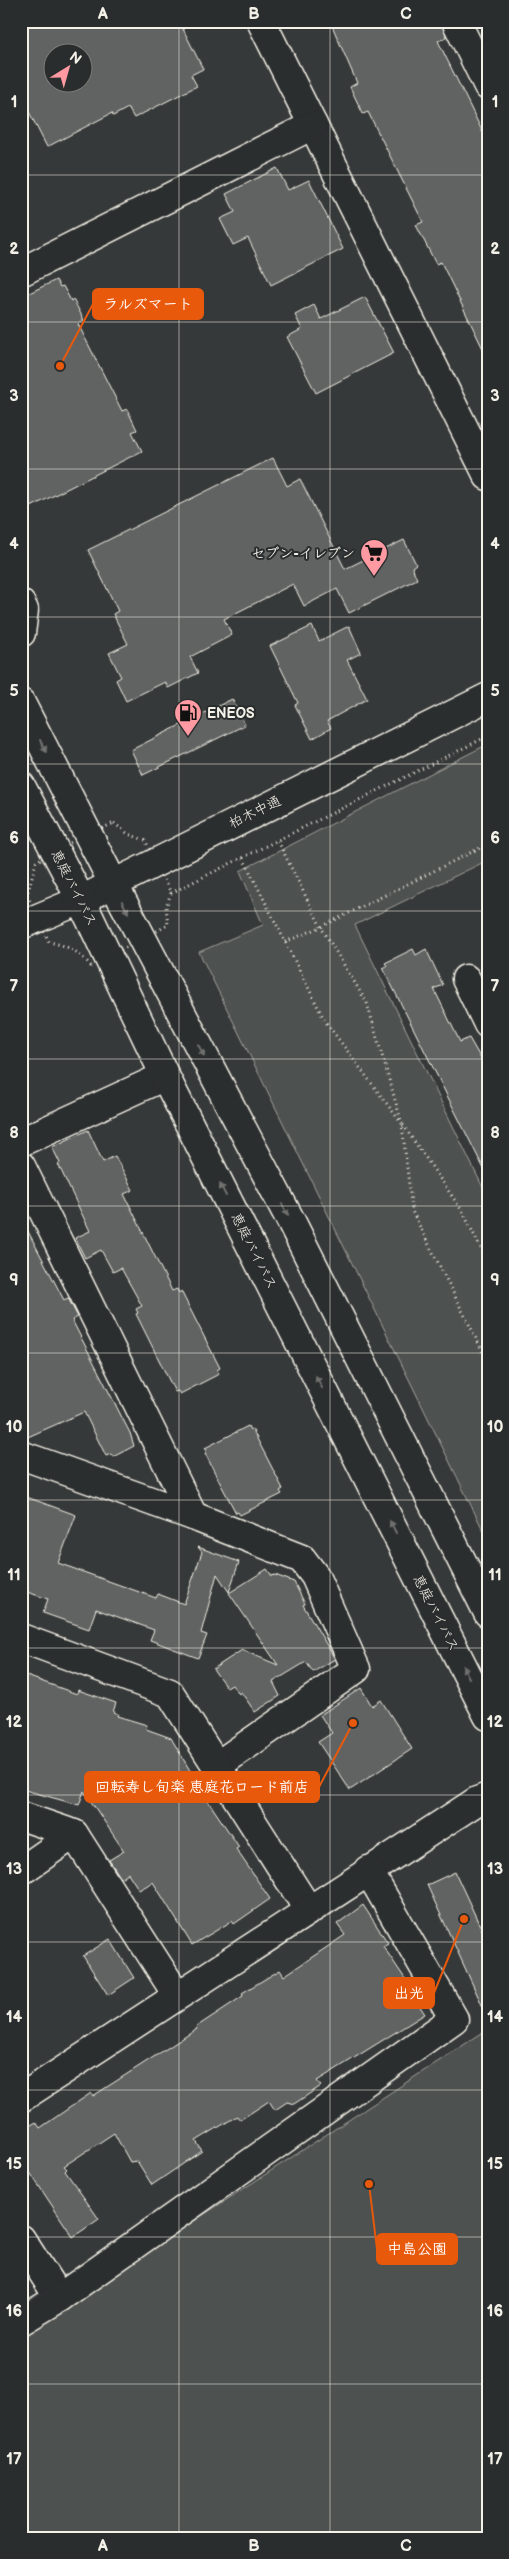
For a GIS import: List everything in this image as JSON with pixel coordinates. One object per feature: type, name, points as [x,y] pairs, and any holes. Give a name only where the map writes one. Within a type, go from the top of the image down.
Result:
[{"type":"main road","points":[[260,21],[488,476]]},
{"type":"main road","points":[[456,21],[488,86]]},
{"type":"main road","points":[[21,272],[313,125]]},
{"type":"main road","points":[[21,604],[24,610],[21,633]]},
{"type":"main road","name":"柏木中通","points":[[21,925],[81,900],[488,697]]},
{"type":"main road","points":[[21,703],[113,883],[292,1223],[488,1614]]},
{"type":"main road","name":"恵庭バイパス","points":[[21,786],[31,816],[81,900],[165,1076],[488,1716]]},
{"type":"main road","points":[[466,979],[488,1024]]},
{"type":"main road","points":[[21,1142],[165,1076]]},
{"type":"main road","points":[[21,1166],[193,1516]]},
{"type":"main road","points":[[21,1454],[193,1516],[302,1559],[314,1576],[356,1669],[218,1765]]},
{"type":"main road","points":[[21,1638],[170,1694],[218,1765],[308,1909]]},
{"type":"main road","points":[[21,2098],[368,1870],[477,1801],[488,1797]]},
{"type":"main road","points":[[21,1816],[74,1834],[177,1995]]},
{"type":"main road","points":[[21,1871],[74,1834]]},
{"type":"main road","points":[[21,2320],[58,2298],[454,2019],[368,1870]]},
{"type":"main road","points":[[21,2239],[58,2298]]},
{"type":"path","points":[[171,893],[488,736]]},
{"type":"path","points":[[278,841],[321,927],[367,1003],[402,1124],[412,1211],[488,1362]]},
{"type":"path","points":[[285,942],[321,927],[488,844]]},
{"type":"path","points":[[243,858],[324,1021],[402,1124],[463,1212],[488,1263]]},
{"type":"shaded area","points":[[488,744],[488,860],[355,925],[488,1198],[488,1540],[199,952],[263,925],[240,871]]},
{"type":"shaded area","points":[[488,2029],[488,2538],[21,2538],[21,2334]]},
{"type":"building","points":[[30,21],[179,21],[203,69],[191,75],[197,86],[134,118],[128,108],[113,116],[112,113],[47,147],[27,108],[21,110],[21,26]]},
{"type":"building","points":[[330,21],[441,21],[446,35],[445,38],[438,41],[488,143],[488,359],[441,262],[436,264],[416,225],[423,222],[368,112],[363,114],[350,87],[357,83]]},
{"type":"building","points":[[277,168],[288,190],[309,180],[343,249],[271,285],[248,238],[233,245],[220,219],[235,212],[226,194]]},
{"type":"building","points":[[56,280],[60,287],[63,286],[71,301],[73,299],[84,320],[78,324],[122,411],[127,409],[137,430],[132,432],[142,451],[21,512],[21,297]]},
{"type":"building","points":[[365,297],[394,353],[316,393],[287,337],[302,329],[295,315],[314,305],[321,319]]},
{"type":"building","points":[[273,458],[287,486],[300,479],[345,569],[404,540],[416,564],[412,567],[417,579],[349,613],[337,589],[304,606],[293,584],[224,619],[232,635],[190,657],[198,673],[168,688],[165,682],[126,701],[116,680],[121,677],[109,653],[128,644],[113,614],[118,611],[88,550]]},
{"type":"building","points":[[312,626],[319,641],[349,626],[361,653],[347,660],[367,699],[327,721],[331,728],[312,739],[295,705],[298,703],[270,646]]},
{"type":"building","name":"ENEOS","points":[[232,699],[245,725],[143,775],[131,750]]},
{"type":"building","points":[[413,949],[416,955],[426,949],[443,985],[434,989],[460,1042],[469,1038],[488,1071],[488,1177],[383,968],[387,966],[385,963]]},
{"type":"building","points":[[88,1130],[103,1162],[115,1156],[133,1190],[124,1194],[172,1291],[177,1289],[179,1293],[181,1291],[220,1368],[217,1370],[219,1374],[180,1394],[178,1391],[175,1392],[136,1314],[138,1313],[136,1309],[142,1306],[121,1268],[113,1272],[101,1250],[85,1258],[75,1238],[90,1231],[58,1164],[60,1163],[52,1147]]},
{"type":"building","points":[[21,1218],[64,1300],[68,1298],[78,1317],[72,1320],[130,1433],[134,1446],[113,1457],[111,1454],[106,1456],[84,1412],[21,1440]]},
{"type":"building","points":[[248,1426],[250,1430],[252,1429],[283,1489],[280,1491],[282,1494],[240,1515],[238,1512],[236,1513],[218,1479],[205,1453],[207,1451],[205,1448]]},
{"type":"building","points":[[21,1495],[76,1515],[58,1563],[156,1598],[158,1594],[184,1604],[202,1552],[198,1547],[239,1562],[229,1592],[217,1574],[201,1633],[207,1635],[198,1658],[150,1640],[154,1630],[96,1609],[89,1629],[43,1613],[48,1599],[21,1590]]},
{"type":"building","points":[[267,1569],[272,1576],[275,1575],[294,1582],[305,1604],[303,1605],[335,1659],[313,1672],[306,1662],[273,1682],[280,1696],[255,1712],[241,1692],[239,1694],[232,1685],[227,1688],[213,1669],[242,1650],[278,1665],[229,1593]]},
{"type":"building","points":[[21,1674],[77,1694],[78,1690],[116,1703],[113,1712],[118,1714],[117,1716],[147,1725],[146,1729],[171,1738],[206,1798],[239,1847],[236,1849],[270,1899],[234,1924],[232,1921],[192,1945],[153,1882],[139,1890],[128,1873],[121,1878],[109,1860],[124,1851],[84,1791],[79,1805],[21,1789]]},
{"type":"building","points":[[361,1688],[372,1706],[381,1700],[412,1749],[350,1790],[318,1742],[332,1733],[320,1715]]},
{"type":"building","points":[[455,1872],[488,1943],[488,2018],[427,1885]]},
{"type":"building","points":[[363,1905],[388,1943],[383,1946],[414,1992],[411,1993],[425,2014],[317,2081],[321,2086],[294,2104],[287,2102],[275,2110],[269,2101],[240,2120],[237,2116],[196,2141],[202,2151],[152,2185],[137,2161],[130,2162],[114,2133],[64,2166],[67,2169],[65,2171],[99,2219],[73,2237],[21,2159],[21,2131],[36,2122],[40,2128],[91,2093],[93,2096],[197,2029],[196,2027],[243,1996],[242,1993],[280,1970],[284,1976],[345,1935],[337,1924]]},
{"type":"building","points":[[110,1939],[134,1978],[108,1995],[83,1956]]},
{"type":"place","name":"ラルズマート","points":[[60,366]]},
{"type":"place","name":"セブン-イレブン","points":[[374,577]]},
{"type":"place","name":"ENEOS","points":[[188,737]]},
{"type":"place","name":"回転寿し旬楽 恵庭花ロード前店","points":[[353,1723]]},
{"type":"place","name":"出光","points":[[464,1919]]},
{"type":"place","name":"中島公園","points":[[369,2184]]}]
